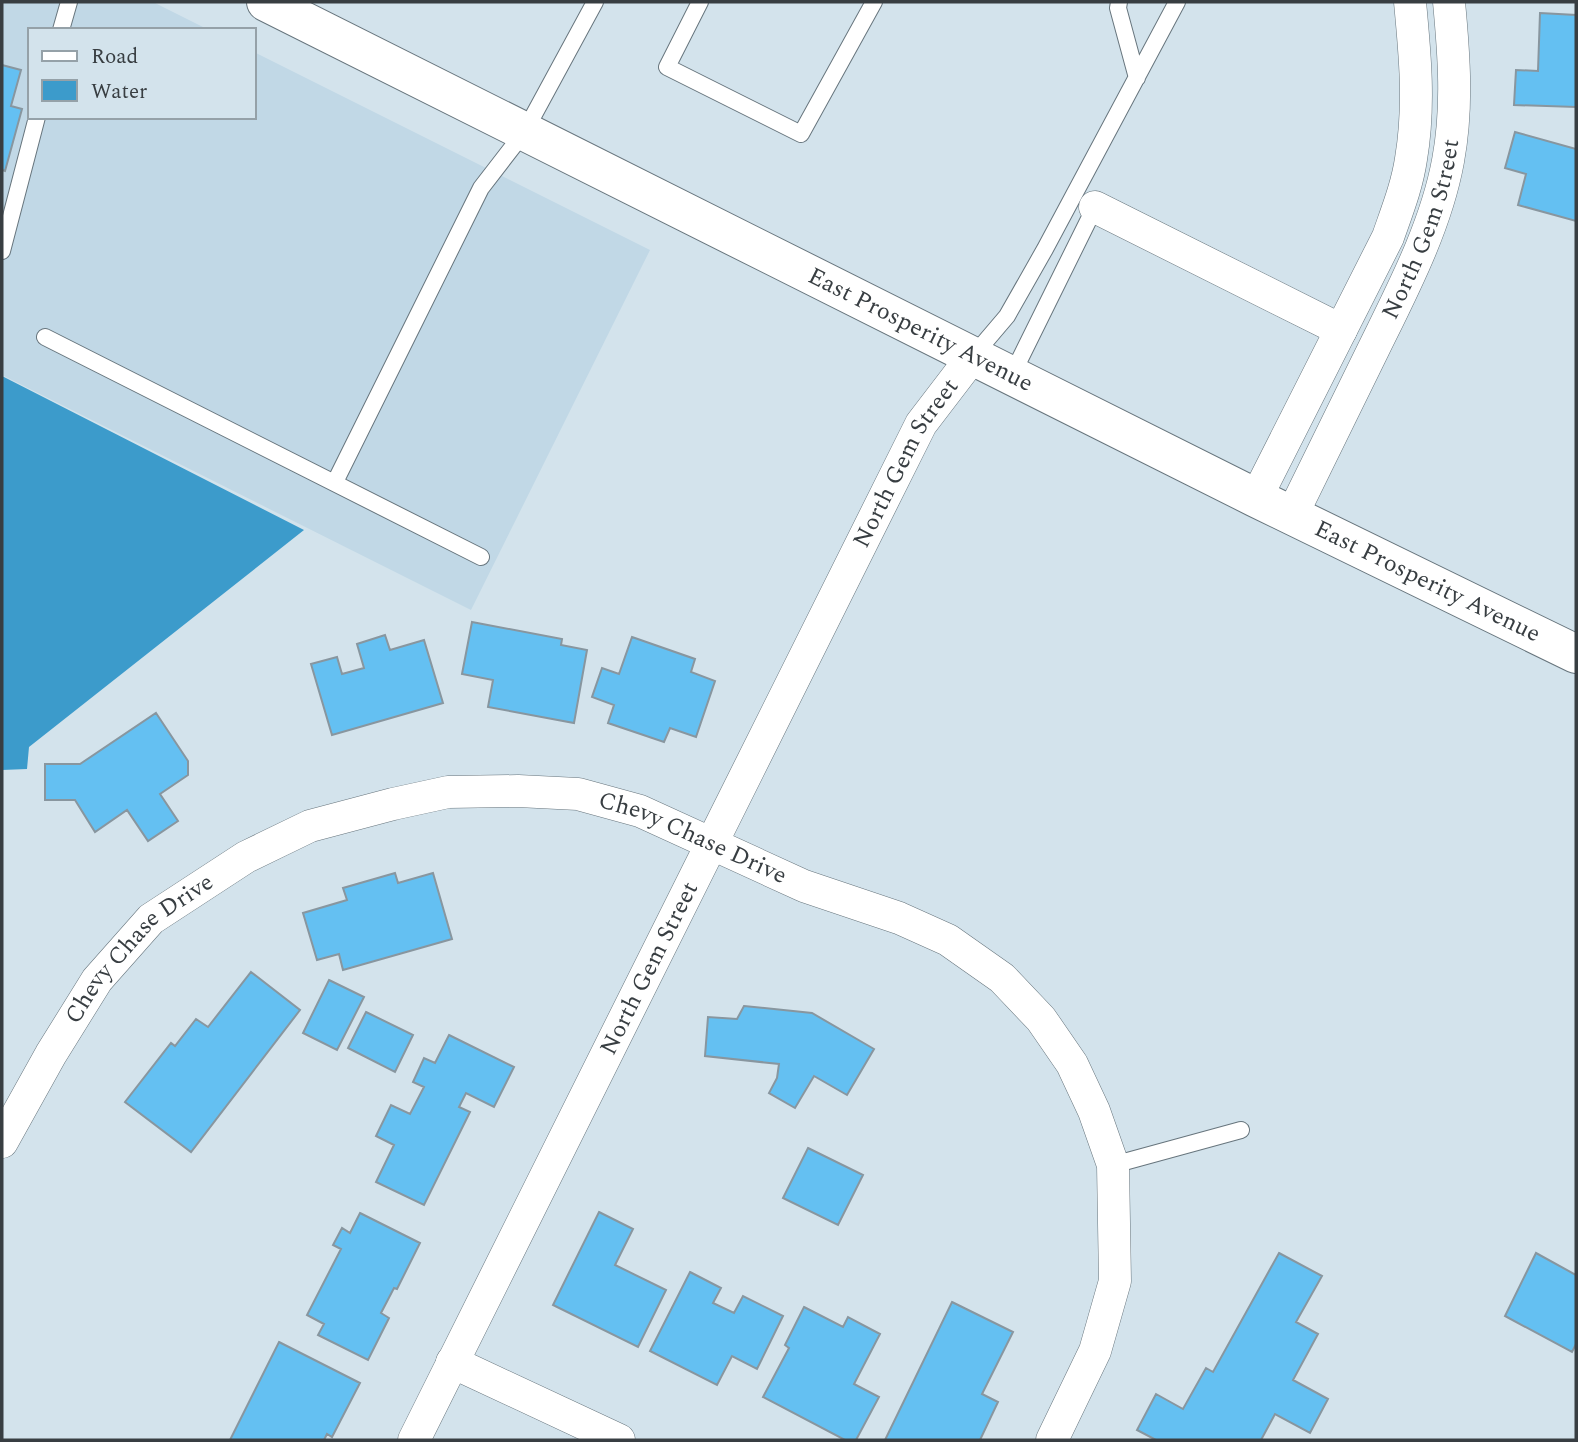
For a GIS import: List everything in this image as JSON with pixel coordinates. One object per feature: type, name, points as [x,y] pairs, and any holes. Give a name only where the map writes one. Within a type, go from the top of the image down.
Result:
[{"type":"main road","name":"East Prosperity Avenue","points":[[265,2],[1256,498],[1576,654]]},
{"type":"street","name":"North Gem Street","points":[[1256,498],[1388,237],[1402,197],[1411,159],[1417,72],[1410,2]]},
{"type":"street","name":"North Gem Street","points":[[1292,515],[1397,303],[1436,205],[1448,161],[1453,117],[1455,63],[1449,2]]},
{"type":"street","points":[[1095,207],[1341,330]]},
{"type":"street","name":"North Gem Street","points":[[414,1440],[921,424],[973,356]]},
{"type":"street","name":"Chevy Chase Drive","points":[[2,1142],[51,1054],[97,980],[151,919],[246,857],[310,826],[448,792],[578,794],[640,810],[804,886],[899,918],[948,940],[1002,978],[1041,1019],[1072,1064],[1094,1111],[1113,1165],[1115,1281],[1095,1351],[1052,1440]]},
{"type":"street","points":[[452,1362],[619,1440]]},
{"type":"lane","points":[[62,28],[69,2]]},
{"type":"lane","points":[[335,482],[481,188],[525,131],[595,2]]},
{"type":"lane","points":[[700,2],[667,67],[801,134],[874,2]]},
{"type":"lane","points":[[1119,2],[1118,8],[1137,78]]},
{"type":"lane","points":[[973,356],[1007,316],[1177,2]]},
{"type":"lane","points":[[2,251],[36,119]]},
{"type":"lane","points":[[1012,376],[1095,207]]},
{"type":"lane","points":[[45,337],[481,557]]},
{"type":"lane","points":[[1113,1165],[1241,1130]]},
{"type":"shaded area","points":[[2,2],[153,2],[205,28],[28,28],[28,119],[256,119],[256,53],[650,250],[471,610],[2,375]]},
{"type":"water","points":[[2,376],[304,530],[29,747],[27,769],[2,770]]},
{"type":"building","points":[[1540,13],[1576,15],[1576,107],[1514,105],[1516,70],[1538,71]]},
{"type":"building","points":[[2,65],[21,70],[11,106],[22,109],[5,171],[2,170]]},
{"type":"building","points":[[1515,132],[1576,149],[1576,221],[1518,205],[1526,174],[1505,168]]},
{"type":"building","points":[[472,622],[562,639],[561,645],[587,650],[574,723],[488,707],[493,680],[462,674]]},
{"type":"building","points":[[385,635],[390,650],[424,640],[443,703],[332,735],[311,664],[337,657],[342,674],[364,668],[357,644]]},
{"type":"building","points":[[632,637],[695,659],[691,672],[715,681],[696,737],[670,728],[664,742],[608,723],[614,705],[592,697],[602,668],[619,674]]},
{"type":"building","points":[[156,713],[188,761],[188,775],[160,794],[178,821],[148,841],[127,810],[95,832],[75,800],[45,800],[45,764],[80,764]]},
{"type":"building","points":[[395,873],[398,883],[433,873],[452,939],[343,970],[339,954],[317,960],[303,913],[347,900],[343,888]]},
{"type":"building","points":[[251,972],[300,1010],[191,1152],[125,1102],[171,1043],[175,1046],[196,1019],[208,1027]]},
{"type":"building","points":[[329,980],[364,997],[337,1050],[303,1033]]},
{"type":"building","points":[[744,1006],[812,1013],[874,1049],[847,1095],[814,1076],[795,1108],[769,1093],[777,1078],[779,1064],[705,1056],[708,1017],[737,1019]]},
{"type":"building","points":[[366,1012],[413,1035],[395,1072],[348,1048]]},
{"type":"building","points":[[449,1035],[514,1067],[494,1107],[466,1093],[459,1107],[470,1112],[424,1205],[376,1182],[394,1145],[376,1136],[391,1105],[410,1114],[424,1087],[413,1082],[424,1058],[435,1063]]},
{"type":"building","points":[[808,1148],[863,1175],[838,1225],[783,1198]]},
{"type":"building","points":[[599,1212],[633,1229],[615,1265],[666,1290],[638,1347],[553,1305]]},
{"type":"building","points":[[360,1213],[420,1243],[397,1289],[394,1288],[381,1313],[389,1318],[368,1360],[318,1335],[324,1324],[307,1315],[341,1249],[333,1245],[342,1228],[350,1233]]},
{"type":"building","points":[[1279,1253],[1322,1276],[1296,1322],[1318,1334],[1293,1380],[1328,1399],[1310,1433],[1275,1414],[1261,1440],[1156,1440],[1137,1430],[1156,1394],[1183,1409],[1206,1368],[1213,1372]]},
{"type":"building","points":[[1536,1253],[1576,1275],[1576,1344],[1572,1352],[1505,1316]]},
{"type":"building","points":[[690,1272],[721,1288],[713,1303],[734,1313],[743,1296],[783,1316],[757,1369],[732,1356],[717,1385],[650,1351]]},
{"type":"building","points":[[952,1302],[1013,1332],[982,1394],[998,1402],[980,1440],[885,1440]]},
{"type":"building","points":[[804,1307],[843,1327],[848,1317],[880,1334],[854,1384],[879,1397],[856,1440],[845,1440],[763,1397],[789,1348],[785,1345]]},
{"type":"building","points":[[279,1342],[360,1383],[332,1437],[327,1434],[324,1440],[230,1440]]}]
